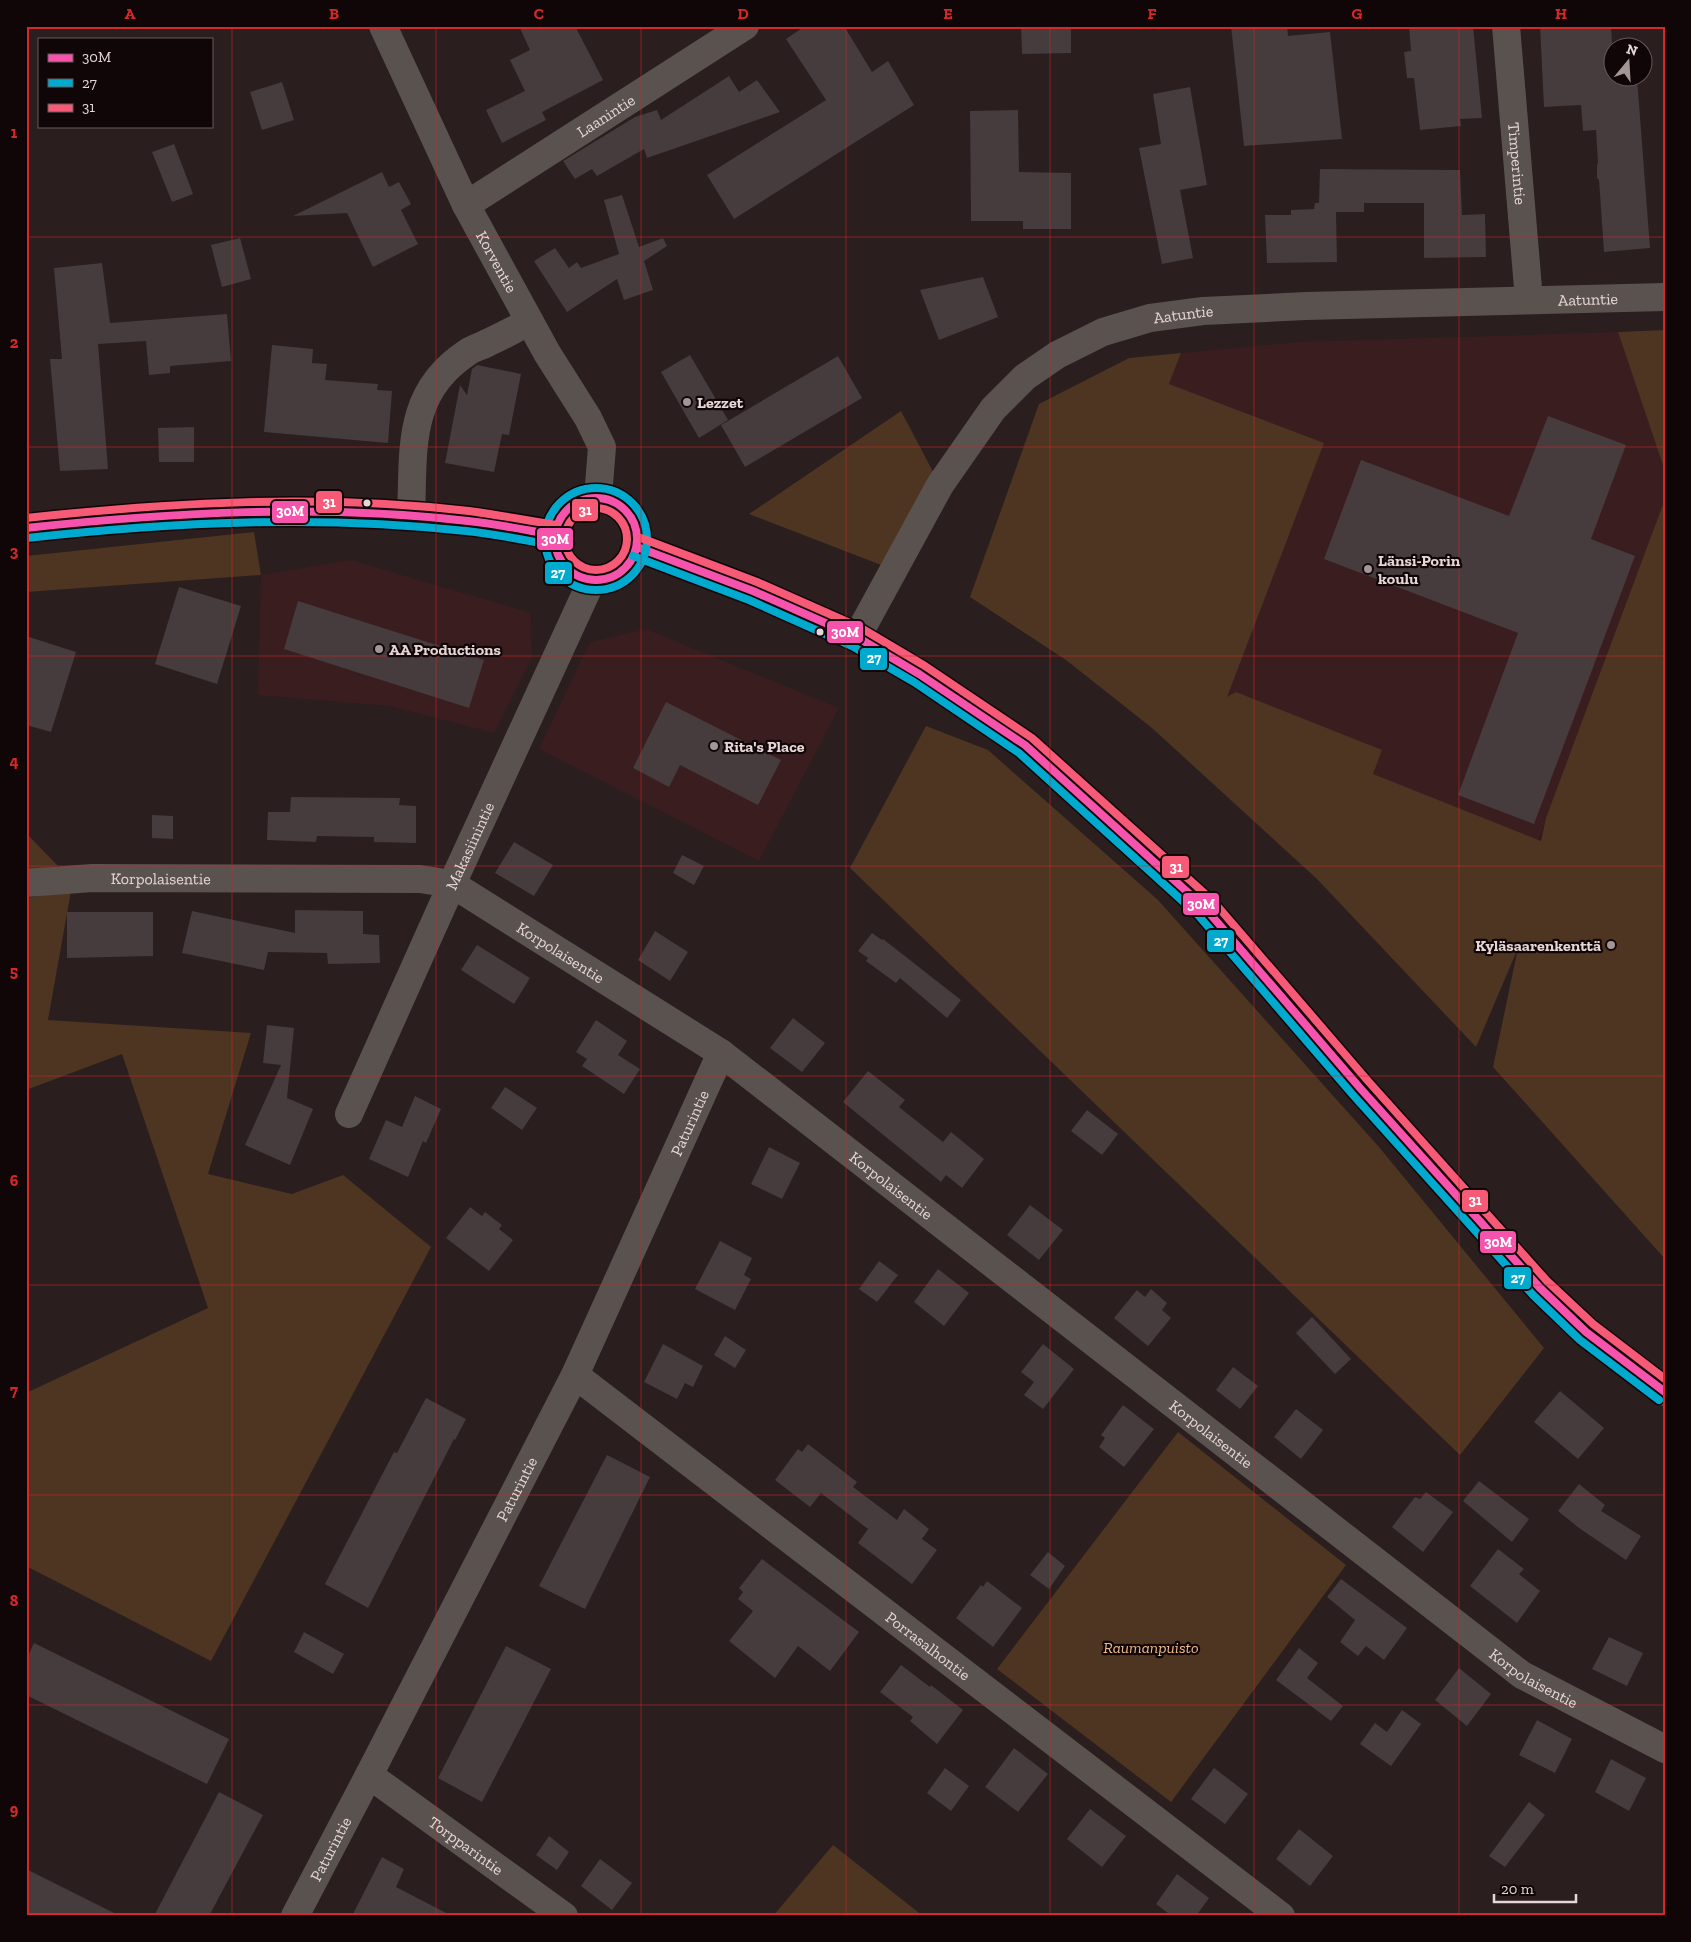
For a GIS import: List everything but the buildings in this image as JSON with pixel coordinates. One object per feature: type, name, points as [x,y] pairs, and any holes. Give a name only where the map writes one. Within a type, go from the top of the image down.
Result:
[{"type":"main road","points":[[598,497],[616,502],[630,514],[636,529],[637,547],[630,563],[619,573],[607,579],[592,580],[574,574],[563,564],[556,549],[554,535],[559,519],[568,508],[581,500],[598,497]]},
{"type":"main road","points":[[26,528],[197,514],[282,512],[459,520],[554,535]]},
{"type":"main road","points":[[637,547],[753,591],[857,637],[918,674],[1025,745],[1204,908],[1360,1088],[1540,1288],[1586,1332],[1665,1392]]},
{"type":"street","name":"Korventie","points":[[383,26],[466,205],[530,322],[588,418],[602,447],[598,497]]},
{"type":"street","name":"Laanintie","points":[[466,205],[745,26]]},
{"type":"street","name":"Timperintie","points":[[1506,26],[1529,300]]},
{"type":"street","name":"Aatuntie","points":[[857,637],[940,485],[993,409],[1025,378],[1057,355],[1103,332],[1150,318],[1203,311],[1306,306],[1665,296]]},
{"type":"street","points":[[411,517],[415,430],[421,406],[432,385],[448,367],[469,351],[530,322]]},
{"type":"street","name":"Makasiinintie","points":[[349,1114],[452,884],[592,580]]},
{"type":"street","name":"Korpolaisentie","points":[[26,883],[102,878],[420,879],[452,884],[721,1053],[1522,1675],[1665,1749]]},
{"type":"street","name":"Paturintie","points":[[295,1916],[575,1374],[721,1053]]},
{"type":"street","name":"Porrasalhontie","points":[[575,1374],[1281,1916]]},
{"type":"street","name":"Torpparintie","points":[[369,1775],[564,1916]]},
{"type":"shaded area","name":"Länsi-Porin koulu","points":[[1618,332],[1665,471],[1665,499],[1511,915],[1071,639],[1181,353],[1298,342]]},
{"type":"shaded area","points":[[351,560],[531,613],[532,657],[494,733],[389,706],[258,695],[261,575]]},
{"type":"shaded area","points":[[646,629],[839,708],[759,861],[539,749],[590,642]]},
{"type":"green space","points":[[1665,330],[1665,471],[1618,332]]},
{"type":"green space","points":[[1181,353],[1169,384],[1324,443],[1227,697],[1236,692],[1382,750],[1373,774],[1541,841],[1546,818],[1665,499],[1665,1259],[1493,1067],[1518,948],[1476,1047],[1317,879],[1152,728],[1066,660],[970,597],[1039,404],[1129,358]]},
{"type":"green space","points":[[901,411],[940,485],[894,570],[749,514]]},
{"type":"green space","points":[[254,532],[261,575],[26,592],[26,556]]},
{"type":"green space","points":[[926,726],[988,750],[1158,900],[1379,1147],[1544,1348],[1460,1455],[850,868]]},
{"type":"green space","points":[[26,833],[58,866],[26,871]]},
{"type":"green space","points":[[71,891],[48,1020],[251,1033],[208,1174],[292,1194],[343,1175],[431,1247],[211,1661],[26,1566],[26,1393],[208,1308],[122,1054],[26,1090],[26,898]]},
{"type":"green space","name":"Raumanpuisto","points":[[1178,1432],[1346,1565],[1171,1802],[997,1669]]},
{"type":"green space","points":[[833,1845],[923,1916],[773,1916]]},
{"type":"transit line","name":"27","points":[[596,488],[616,492],[632,503],[643,519],[647,539],[643,559],[632,575],[616,586],[596,590],[576,586],[560,575],[549,559],[545,539],[549,519],[560,503],[576,492],[596,488]]},
{"type":"transit line","name":"30M","points":[[596,498],[612,501],[625,510],[634,523],[637,539],[634,555],[625,568],[612,577],[596,580],[580,577],[567,568],[558,555],[555,539],[558,523],[567,510],[580,501],[596,498]]},
{"type":"transit line","name":"31","points":[[26,518],[192,504],[303,502],[414,506],[469,511],[556,525]]},
{"type":"transit line","name":"31","points":[[596,508],[608,510],[618,517],[625,527],[627,539],[625,551],[618,561],[608,568],[596,570],[584,568],[574,561],[567,551],[565,539],[567,527],[574,517],[584,510],[596,508]]},
{"type":"transit line","name":"30M","points":[[26,528],[192,514],[302,512],[413,516],[479,522],[554,535]]},
{"type":"transit line","name":"27","points":[[27,538],[137,528],[301,522],[356,523],[466,531],[552,545]]},
{"type":"transit line","name":"31","points":[[641,538],[757,582],[861,628],[925,666],[1032,738],[1213,901],[1368,1081],[1547,1281],[1593,1324],[1665,1379]]},
{"type":"transit line","name":"30M","points":[[637,547],[753,591],[857,637],[919,674],[1025,745],[1205,908],[1360,1088],[1540,1288],[1586,1332],[1665,1392]]},
{"type":"transit line","name":"27","points":[[633,556],[749,600],[852,646],[914,682],[1019,753],[1198,915],[1353,1095],[1533,1295],[1580,1340],[1659,1400]]},
{"type":"place","name":"Lezzet","points":[[687,402]]},
{"type":"place","name":"Länsi-Porin koulu","points":[[1368,569]]},
{"type":"place","name":"AA Productions","points":[[379,649]]},
{"type":"place","name":"Rita's Place","points":[[714,746]]},
{"type":"place","name":"Kyläsaarenkenttä","points":[[1611,945]]}]
